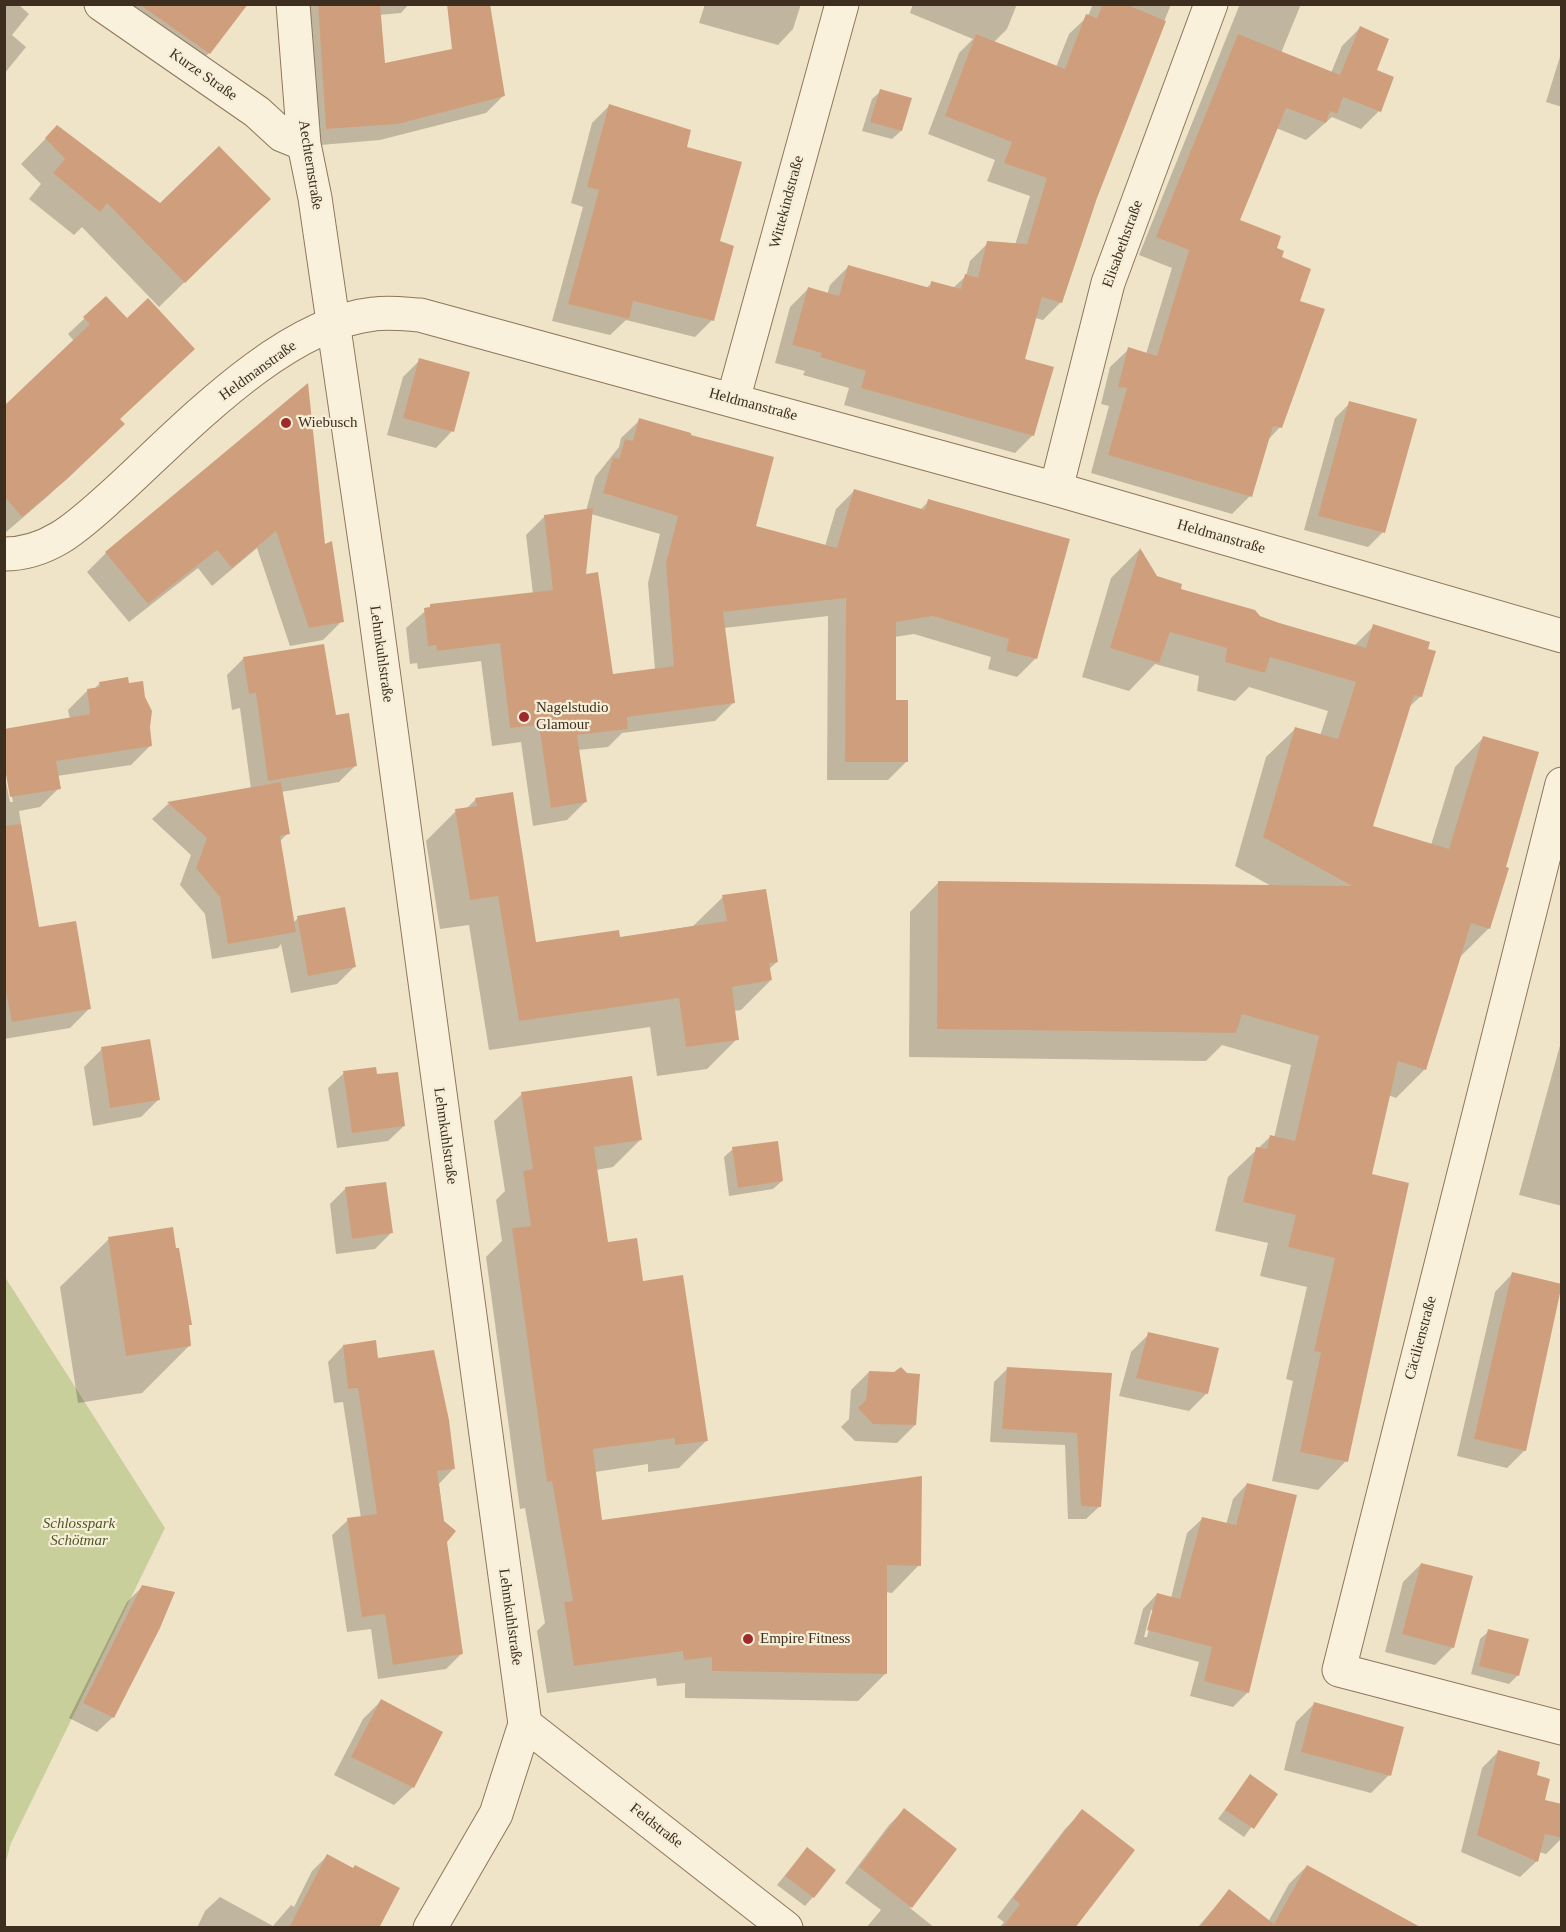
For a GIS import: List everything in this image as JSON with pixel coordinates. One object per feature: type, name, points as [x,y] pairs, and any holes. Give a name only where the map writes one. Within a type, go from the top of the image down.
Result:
[{"type":"street","name":"Kurze Straße","points":[[101,4],[257,112],[282,135],[304,144]]},
{"type":"street","name":"Aechternstraße","points":[[293,4],[304,144],[315,198],[333,324]]},
{"type":"street","name":"Wittekindstraße","points":[[733,400],[842,4]]},
{"type":"street","name":"Elisabethstraße","points":[[1056,489],[1108,283],[1210,4]]},
{"type":"street","name":"Heldmanstraße","points":[[4,554],[26,554],[64,537],[231,387],[287,347],[333,324],[375,314],[420,315],[1056,489],[1562,636]]},
{"type":"street","name":"Lehmkuhlstraße","points":[[333,324],[376,617],[525,1724],[496,1814],[430,1928]]},
{"type":"street","name":"Cäcilienstraße","points":[[1562,784],[1339,1670],[1562,1728]]},
{"type":"street","name":"Feldstraße","points":[[525,1724],[786,1928]]},
{"type":"green space","name":"Schlosspark Schötmar","points":[[5,1277],[165,1528],[11,1843],[5,1865]]},
{"type":"building","points":[[139,4],[248,4],[210,54]]},
{"type":"building","points":[[318,4],[380,4],[385,63],[452,49],[447,4],[490,4],[505,96],[398,124],[326,129]]},
{"type":"building","points":[[1103,4],[1125,4],[1166,21],[1097,198],[1062,303],[1042,297],[1025,359],[1054,367],[1034,436],[861,388],[866,371],[820,357],[822,353],[792,345],[808,287],[839,296],[848,265],[930,288],[931,281],[961,289],[965,274],[978,278],[987,241],[1027,244],[1047,178],[1004,163],[1012,142],[945,116],[976,34],[1065,69],[1086,14],[1097,18]]},
{"type":"building","points":[[1360,26],[1389,39],[1377,70],[1394,77],[1381,112],[1343,97],[1337,114],[1330,111],[1326,123],[1286,108],[1240,220],[1281,236],[1277,248],[1284,251],[1282,257],[1311,269],[1300,301],[1325,309],[1282,428],[1273,426],[1252,497],[1108,455],[1127,388],[1118,387],[1128,347],[1157,356],[1189,250],[1156,237],[1238,34],[1340,75]]},
{"type":"building","points":[[880,89],[912,98],[902,131],[870,122]]},
{"type":"building","points":[[609,104],[691,130],[687,147],[742,162],[720,241],[734,246],[714,321],[633,301],[629,319],[568,304],[599,190],[587,187]]},
{"type":"building","points":[[57,125],[160,203],[219,146],[271,199],[185,283],[107,203],[100,212],[53,173],[65,159],[45,138]]},
{"type":"building","points":[[106,296],[127,318],[148,298],[195,349],[120,419],[125,424],[66,480],[22,517],[4,496],[4,406],[90,324],[83,317]]},
{"type":"building","points":[[419,358],[470,372],[454,432],[403,418]]},
{"type":"building","points":[[308,383],[325,544],[332,541],[344,622],[309,628],[276,531],[232,568],[217,550],[148,604],[105,552]]},
{"type":"building","points":[[1349,401],[1417,419],[1385,533],[1318,516]]},
{"type":"building","points":[[639,418],[691,433],[691,435],[774,457],[756,526],[837,548],[854,489],[925,510],[928,499],[1070,539],[1037,659],[1006,651],[1009,639],[933,616],[896,622],[896,700],[908,700],[908,762],[845,762],[846,598],[723,612],[735,703],[627,717],[628,729],[577,735],[587,802],[551,808],[539,725],[510,728],[500,643],[437,651],[436,645],[428,646],[424,608],[430,607],[430,604],[553,590],[544,515],[593,508],[586,574],[598,572],[613,674],[674,666],[666,563],[678,516],[603,493],[613,457],[619,459],[625,439],[633,441]]},
{"type":"building","points":[[1140,548],[1157,576],[1182,584],[1181,589],[1255,610],[1260,616],[1279,623],[1366,648],[1373,624],[1430,642],[1428,649],[1436,651],[1422,697],[1414,695],[1373,826],[1449,849],[1483,736],[1539,752],[1506,867],[1509,868],[1490,929],[1471,923],[1426,1070],[1398,1061],[1372,1174],[1409,1183],[1348,1462],[1300,1452],[1321,1352],[1314,1351],[1335,1258],[1288,1247],[1296,1215],[1243,1202],[1256,1147],[1267,1149],[1270,1135],[1295,1141],[1319,1036],[1242,1014],[1236,1033],[937,1029],[938,881],[1352,886],[1263,837],[1295,727],[1338,739],[1356,682],[1270,657],[1265,673],[1225,662],[1227,648],[1170,632],[1159,663],[1110,648]]},
{"type":"building","points":[[324,644],[336,715],[349,713],[357,766],[268,781],[256,693],[249,694],[243,657]]},
{"type":"building","points":[[128,677],[129,683],[143,681],[145,697],[152,711],[150,727],[152,746],[56,761],[61,789],[10,797],[4,763],[4,729],[90,714],[87,689],[100,687],[99,682]]},
{"type":"building","points":[[281,782],[290,834],[280,836],[296,932],[228,944],[220,897],[196,868],[207,838],[167,802]]},
{"type":"building","points":[[513,792],[536,942],[619,930],[620,937],[727,921],[722,895],[766,889],[778,962],[769,963],[772,980],[732,987],[739,1040],[686,1047],[679,998],[519,1021],[498,896],[470,900],[455,809],[477,806],[475,798]]},
{"type":"building","points":[[21,824],[39,927],[76,921],[91,1009],[12,1022],[4,982],[4,826]]},
{"type":"building","points":[[345,907],[356,967],[308,976],[297,916]]},
{"type":"building","points":[[150,1039],[160,1100],[110,1108],[101,1047]]},
{"type":"building","points":[[376,1067],[377,1074],[398,1072],[405,1126],[352,1133],[343,1071]]},
{"type":"building","points":[[632,1076],[642,1140],[594,1147],[608,1242],[637,1238],[643,1281],[683,1275],[708,1441],[675,1445],[675,1438],[593,1449],[602,1520],[922,1476],[921,1566],[887,1565],[887,1674],[712,1671],[712,1657],[684,1660],[683,1651],[574,1666],[564,1602],[573,1601],[552,1481],[547,1482],[512,1228],[531,1226],[523,1171],[533,1169],[521,1092]]},
{"type":"building","points":[[778,1141],[783,1181],[738,1188],[732,1147]]},
{"type":"building","points":[[386,1182],[393,1233],[352,1239],[345,1187]]},
{"type":"building","points":[[173,1227],[176,1248],[179,1248],[192,1325],[189,1325],[191,1346],[126,1356],[108,1237]]},
{"type":"building","points":[[1512,1272],[1562,1284],[1526,1451],[1474,1439]]},
{"type":"building","points":[[1148,1332],[1219,1348],[1208,1394],[1136,1378]]},
{"type":"building","points":[[376,1340],[378,1358],[434,1350],[449,1420],[455,1469],[437,1471],[444,1521],[456,1531],[447,1542],[463,1654],[393,1665],[385,1614],[362,1617],[347,1518],[377,1514],[358,1388],[348,1389],[343,1345]]},
{"type":"building","points":[[901,1367],[907,1373],[920,1374],[916,1425],[873,1424],[858,1408],[866,1400],[869,1371],[894,1372]]},
{"type":"building","points":[[1007,1367],[1112,1373],[1101,1507],[1081,1506],[1077,1433],[1002,1429]]},
{"type":"building","points":[[1247,1483],[1297,1495],[1249,1693],[1204,1681],[1212,1647],[1147,1630],[1157,1593],[1180,1599],[1202,1517],[1236,1525]]},
{"type":"building","points":[[1421,1563],[1473,1576],[1454,1648],[1402,1634]]},
{"type":"building","points":[[142,1585],[175,1592],[160,1628],[114,1718],[83,1703]]},
{"type":"building","points":[[1488,1629],[1529,1639],[1519,1676],[1479,1666]]},
{"type":"building","points":[[381,1699],[443,1732],[414,1788],[351,1757]]},
{"type":"building","points":[[1314,1702],[1404,1727],[1391,1776],[1301,1752]]},
{"type":"building","points":[[1498,1750],[1540,1762],[1537,1775],[1550,1779],[1545,1800],[1562,1804],[1562,1838],[1545,1834],[1538,1862],[1477,1835]]},
{"type":"building","points":[[1250,1774],[1278,1794],[1254,1829],[1225,1810]]},
{"type":"building","points":[[904,1808],[957,1849],[912,1908],[859,1867]]},
{"type":"building","points":[[1082,1809],[1135,1850],[1075,1928],[1002,1928],[1020,1904],[1013,1898]]},
{"type":"building","points":[[807,1847],[836,1870],[814,1898],[785,1876]]},
{"type":"building","points":[[327,1854],[353,1868],[355,1865],[400,1888],[379,1928],[289,1928]]},
{"type":"building","points":[[1307,1865],[1422,1928],[1199,1928],[1229,1889],[1274,1924]]},
{"type":"place","name":"Wiebusch","points":[[286,423]]},
{"type":"place","name":"Nagelstudio Glamour","points":[[524,717]]},
{"type":"place","name":"Empire Fitness","points":[[748,1639]]}]
